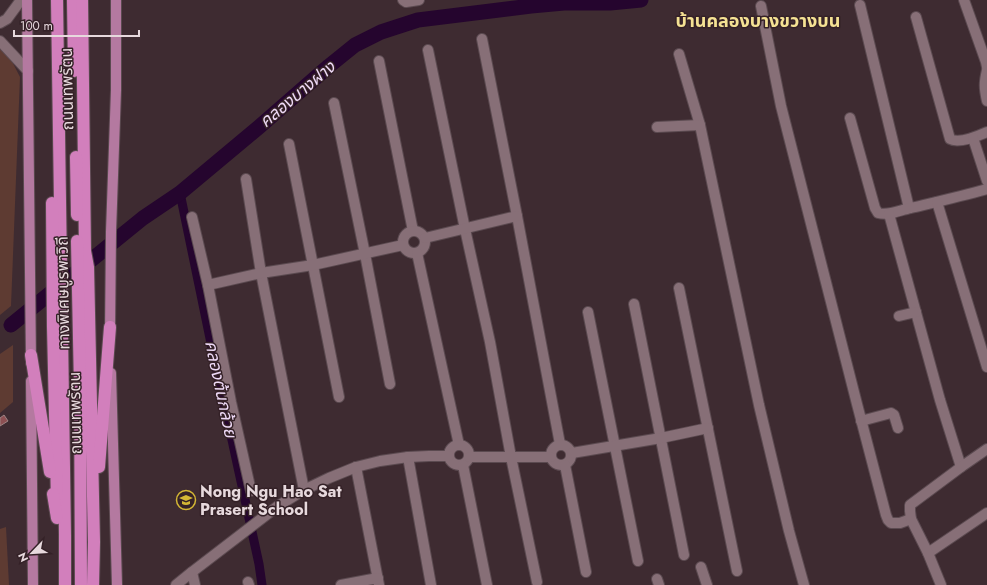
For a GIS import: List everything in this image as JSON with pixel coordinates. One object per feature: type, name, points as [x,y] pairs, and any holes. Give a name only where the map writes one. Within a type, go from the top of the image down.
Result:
[{"type":"highway","name":"ถนนเทพรัตน","points":[[51,0],[52,276],[57,585]]},
{"type":"highway","name":"ทางพิเศษบูรพาวิถี","points":[[57,0],[65,585]]},
{"type":"highway","name":"ทางพิเศษบูรพาวิถี","points":[[72,0],[80,387],[81,585]]},
{"type":"highway","name":"ถนนเทพรัตน","points":[[82,0],[85,251],[88,267],[94,542],[93,585]]},
{"type":"highway","points":[[94,542],[110,327]]},
{"type":"highway","points":[[31,354],[57,518]]},
{"type":"main road","points":[[27,0],[33,585]]},
{"type":"main road","points":[[116,0],[116,90],[111,232],[110,327],[117,585]]},
{"type":"street","points":[[0,23],[7,19],[21,0]]},
{"type":"street","points":[[403,0],[406,2],[419,0]]},
{"type":"street","points":[[964,0],[986,62],[987,68],[984,88],[987,101]]},
{"type":"street","points":[[860,5],[909,208]]},
{"type":"street","points":[[761,6],[781,106],[884,508],[888,520],[892,523],[900,523],[911,519]]},
{"type":"street","points":[[916,17],[950,140],[953,141],[973,138],[987,132]]},
{"type":"street","points":[[482,39],[560,444]]},
{"type":"street","points":[[0,41],[28,71]]},
{"type":"street","points":[[428,50],[490,342],[511,457],[537,582]]},
{"type":"street","points":[[679,54],[700,125],[760,405],[789,532],[804,585]]},
{"type":"street","points":[[379,60],[413,231]]},
{"type":"street","points":[[334,103],[390,384]]},
{"type":"street","points":[[850,118],[876,211],[879,214],[889,214],[987,189]]},
{"type":"street","points":[[657,127],[700,125]]},
{"type":"street","points":[[973,138],[987,181]]},
{"type":"street","points":[[289,144],[339,397]]},
{"type":"street","points":[[246,178],[261,273],[304,490]]},
{"type":"street","points":[[937,202],[987,367]]},
{"type":"street","points":[[889,214],[960,467]]},
{"type":"street","points":[[425,238],[517,216]]},
{"type":"street","points":[[192,217],[208,285],[231,402],[252,491]]},
{"type":"street","points":[[413,231],[420,233],[425,238],[425,246],[421,252],[410,253],[404,248],[403,241],[406,234],[413,231]]},
{"type":"street","points":[[208,285],[261,273],[313,265],[403,245]]},
{"type":"street","points":[[417,253],[459,445]]},
{"type":"street","points":[[679,288],[737,571]]},
{"type":"street","points":[[634,304],[684,554]]},
{"type":"street","points":[[588,312],[638,561]]},
{"type":"street","points":[[899,316],[916,312]]},
{"type":"street","points":[[861,421],[891,413],[894,415],[898,428]]},
{"type":"street","points":[[572,453],[661,438],[708,428]]},
{"type":"street","points":[[560,444],[569,447],[572,453],[571,460],[565,465],[558,465],[551,457],[554,448],[560,444]]},
{"type":"street","points":[[459,445],[465,448],[469,453],[466,461],[460,466],[454,465],[449,460],[449,456],[449,453],[453,447],[459,445]]},
{"type":"street","points":[[941,585],[928,553],[911,519],[910,505],[960,467],[987,449]]},
{"type":"street","points":[[176,585],[273,510],[304,490],[356,467],[380,461],[408,457],[449,456]]},
{"type":"street","points":[[408,457],[432,585]]},
{"type":"street","points":[[466,461],[511,457],[551,457]]},
{"type":"street","points":[[466,461],[487,585]]},
{"type":"street","points":[[565,465],[586,572]]},
{"type":"street","points":[[341,585],[378,581],[356,467]]},
{"type":"street","points":[[928,553],[987,513]]},
{"type":"street","points":[[701,567],[707,585]]},
{"type":"street","points":[[192,572],[195,585]]},
{"type":"shaded area","points":[[0,44],[3,44],[20,77],[11,306],[0,315]]},
{"type":"shaded area","points":[[13,345],[13,402],[0,413],[0,354]]},
{"type":"shaded area","points":[[6,527],[9,585],[0,585],[0,529]]},
{"type":"building","points":[[4,415],[8,421],[0,426],[0,418]]},
{"type":"waterway","name":"คลองบางฝาง","points":[[11,325],[143,218],[180,193],[355,45],[381,32],[418,20],[564,3],[610,3],[641,0]]},
{"type":"waterway","name":"คลองต้นกล้วย","points":[[180,193],[259,564],[262,585]]},
{"type":"place","name":"Nong Ngu Hao Sat Prasert School","points":[[186,500]]},
{"type":"district","name":"บ้านคลองบางขวางบน","points":[[758,21]]}]
